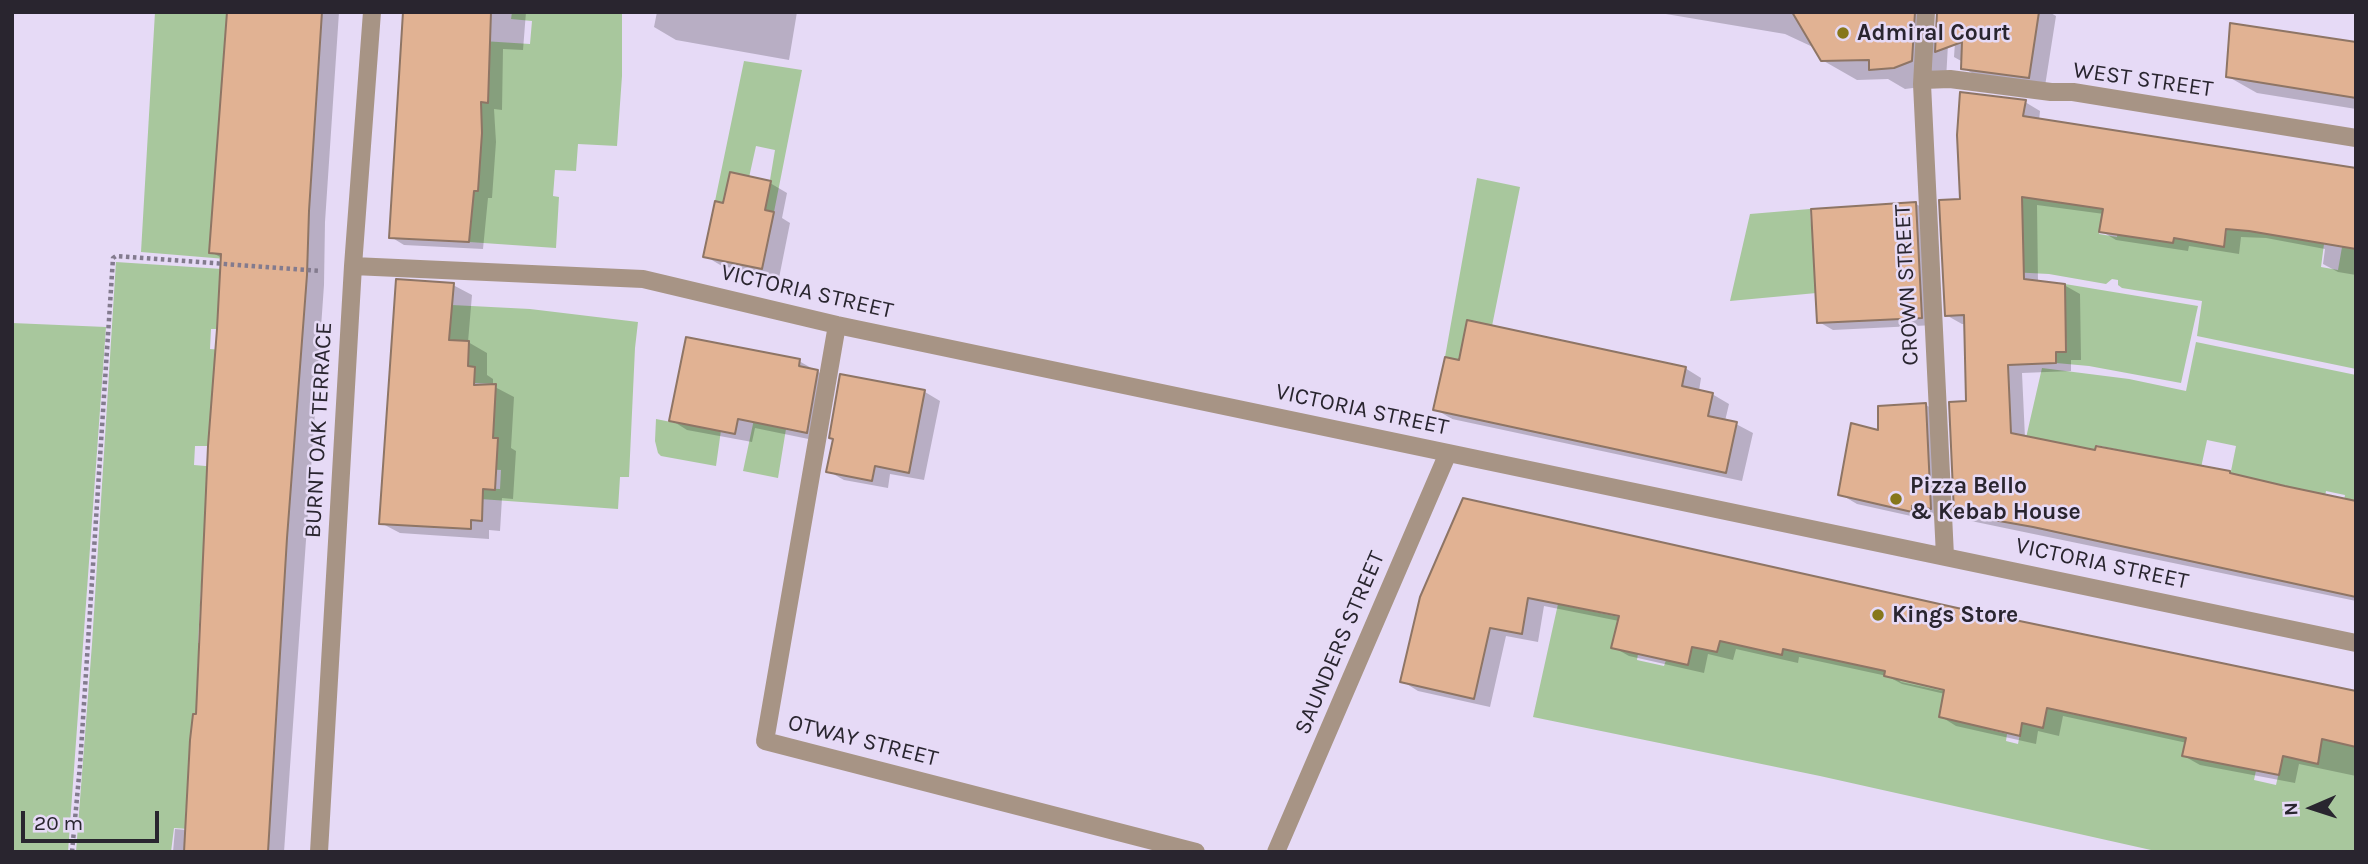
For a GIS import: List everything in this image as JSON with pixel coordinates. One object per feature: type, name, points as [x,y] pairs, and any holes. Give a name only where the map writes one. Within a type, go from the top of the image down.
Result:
[{"type":"street","name":"BURNT OAK TERRACE","points":[[319,852],[353,266],[372,12]]},
{"type":"street","name":"CROWN STREET","points":[[1926,12],[1923,80],[1945,556]]},
{"type":"street","name":"WEST STREET","points":[[1923,80],[1950,79],[2051,92],[2073,92],[2356,138]]},
{"type":"street","name":"VICTORIA STREET","points":[[353,266],[643,279],[837,325],[2356,643]]},
{"type":"street","name":"OTWAY STREET","points":[[837,325],[765,741],[1196,852]]},
{"type":"street","name":"SAUNDERS STREET","points":[[1276,852],[1448,453]]},
{"type":"path","points":[[72,852],[113,258],[115,256],[322,271]]},
{"type":"green space","points":[[155,12],[226,12],[226,17],[265,20],[225,34],[218,134],[258,137],[250,261],[141,252]]},
{"type":"green space","points":[[512,12],[622,12],[622,76],[617,146],[578,144],[576,171],[555,170],[553,196],[559,197],[556,248],[469,242],[470,225],[444,214],[472,215],[473,200],[468,191],[478,191],[481,102],[488,103],[488,94],[482,93],[483,41],[530,44],[532,21],[511,19]]},
{"type":"green space","points":[[744,61],[802,70],[774,212],[765,210],[775,150],[756,146],[748,182],[741,174],[730,172],[723,203],[715,201]]},
{"type":"green space","points":[[1477,178],[1520,187],[1492,326],[1467,320],[1459,360],[1445,357]]},
{"type":"green space","points":[[2123,189],[2156,241],[2173,243],[2177,219],[2224,246],[2227,228],[2249,231],[2252,210],[2260,233],[2324,244],[2321,267],[2338,270],[2342,247],[2356,226],[2356,369],[2197,336],[2202,301],[2122,288],[2118,285],[2118,280],[2112,279],[2106,284],[2049,274],[2010,272],[2006,216],[2023,216],[2022,196],[2103,209],[2099,234],[2117,237]]},
{"type":"green space","points":[[1810,209],[1811,225],[1847,223],[1849,290],[1730,301],[1750,214]]},
{"type":"green space","points":[[116,262],[222,269],[217,329],[211,329],[210,349],[223,350],[209,446],[195,446],[194,465],[240,469],[203,563],[201,586],[198,643],[230,645],[198,659],[196,704],[207,715],[193,715],[185,820],[219,831],[174,828],[171,852],[76,852]]},
{"type":"green space","points":[[2065,284],[2198,306],[2181,383],[2089,366],[2056,363],[2056,352],[2067,351],[2063,298]]},
{"type":"green space","points":[[452,305],[530,309],[638,322],[629,477],[620,477],[618,509],[439,496],[440,486],[500,489],[501,470],[442,467],[497,458],[498,439],[490,438],[496,384],[475,383],[475,367],[447,365],[469,358],[469,341],[449,340]]},
{"type":"green space","points":[[12,323],[106,327],[68,852],[12,852]]},
{"type":"green space","points":[[2196,342],[2356,375],[2356,519],[2341,516],[2345,495],[2326,491],[2318,535],[2230,476],[2236,446],[2207,440],[2192,509],[2134,453],[2096,445],[2087,488],[2020,464],[2042,368],[2129,379],[2186,391]]},
{"type":"green space","points":[[688,390],[723,416],[716,466],[661,456],[658,453],[655,441],[656,419],[681,424]]},
{"type":"green space","points":[[757,405],[763,424],[786,429],[778,478],[743,471]]},
{"type":"green space","points":[[1558,604],[1619,617],[1611,648],[1638,654],[1637,660],[1664,666],[1666,660],[1688,665],[1702,604],[1702,649],[1717,652],[1722,631],[1758,650],[1782,655],[1788,626],[1950,662],[1939,717],[1955,721],[2002,675],[1991,730],[2007,734],[2006,741],[2018,744],[2022,723],[2052,686],[2068,713],[2105,721],[2111,697],[2129,701],[2124,725],[2165,734],[2191,714],[2182,756],[2200,760],[2204,741],[2258,761],[2254,780],[2276,785],[2288,733],[2318,763],[2322,739],[2356,747],[2356,852],[2160,852],[1820,776],[1533,717]]},
{"type":"building","points":[[227,12],[322,12],[268,852],[184,852],[190,740],[193,714],[196,714],[208,446],[221,254],[209,253]]},
{"type":"building","points":[[403,12],[491,12],[488,103],[481,102],[478,191],[474,191],[469,242],[389,238]]},
{"type":"building","name":"Admiral Court","points":[[1792,12],[1915,12],[1912,61],[1894,68],[1869,70],[1869,60],[1821,61]]},
{"type":"building","points":[[1937,12],[2039,12],[2029,78],[1961,69],[1962,42],[1935,52]]},
{"type":"building","points":[[2230,23],[2356,42],[2356,98],[2226,77]]},
{"type":"building","points":[[1960,92],[2026,100],[2023,116],[2356,168],[2356,249],[2226,229],[2224,247],[2174,238],[2173,243],[2099,232],[2103,209],[2022,197],[2024,279],[2065,284],[2066,352],[2056,352],[2056,363],[2008,365],[2011,433],[2095,450],[2096,446],[2230,471],[2356,501],[2356,597],[2033,527],[1954,513],[1949,402],[1966,401],[1964,315],[1945,316],[1939,200],[1960,199],[1957,135]]},
{"type":"building","points":[[730,172],[771,181],[765,210],[774,212],[762,269],[703,257],[715,201],[723,203]]},
{"type":"building","points":[[1916,202],[1922,318],[1817,323],[1811,209]]},
{"type":"building","points":[[396,279],[454,283],[449,340],[469,341],[468,366],[475,367],[474,385],[496,384],[493,438],[498,438],[495,490],[483,489],[482,521],[471,520],[471,529],[379,524]]},
{"type":"building","points":[[1467,320],[1686,367],[1682,386],[1713,393],[1708,416],[1737,422],[1726,473],[1433,410],[1445,357],[1459,360]]},
{"type":"building","points":[[686,337],[800,359],[799,366],[818,370],[807,433],[738,419],[735,434],[669,421]]},
{"type":"building","points":[[840,374],[925,390],[909,473],[875,466],[872,481],[826,472],[833,439],[829,438]]},
{"type":"building","points":[[1926,403],[1931,509],[1912,506],[1912,512],[1838,495],[1851,423],[1878,430],[1878,406]]},
{"type":"building","points":[[1463,498],[1962,609],[2356,691],[2356,747],[2322,739],[2318,764],[2283,756],[2279,775],[2182,756],[2186,738],[2047,708],[2043,728],[2022,723],[2020,736],[1939,717],[1944,690],[1884,676],[1885,671],[1783,649],[1782,655],[1720,641],[1717,652],[1692,647],[1688,665],[1611,648],[1619,616],[1528,598],[1522,634],[1490,628],[1474,699],[1400,682],[1420,597]]},
{"type":"place","name":"Admiral Court","points":[[1843,33]]},
{"type":"place","name":"Pizza Bello & Kebab House","points":[[1896,499]]},
{"type":"place","name":"Kings Store","points":[[1878,615]]}]
